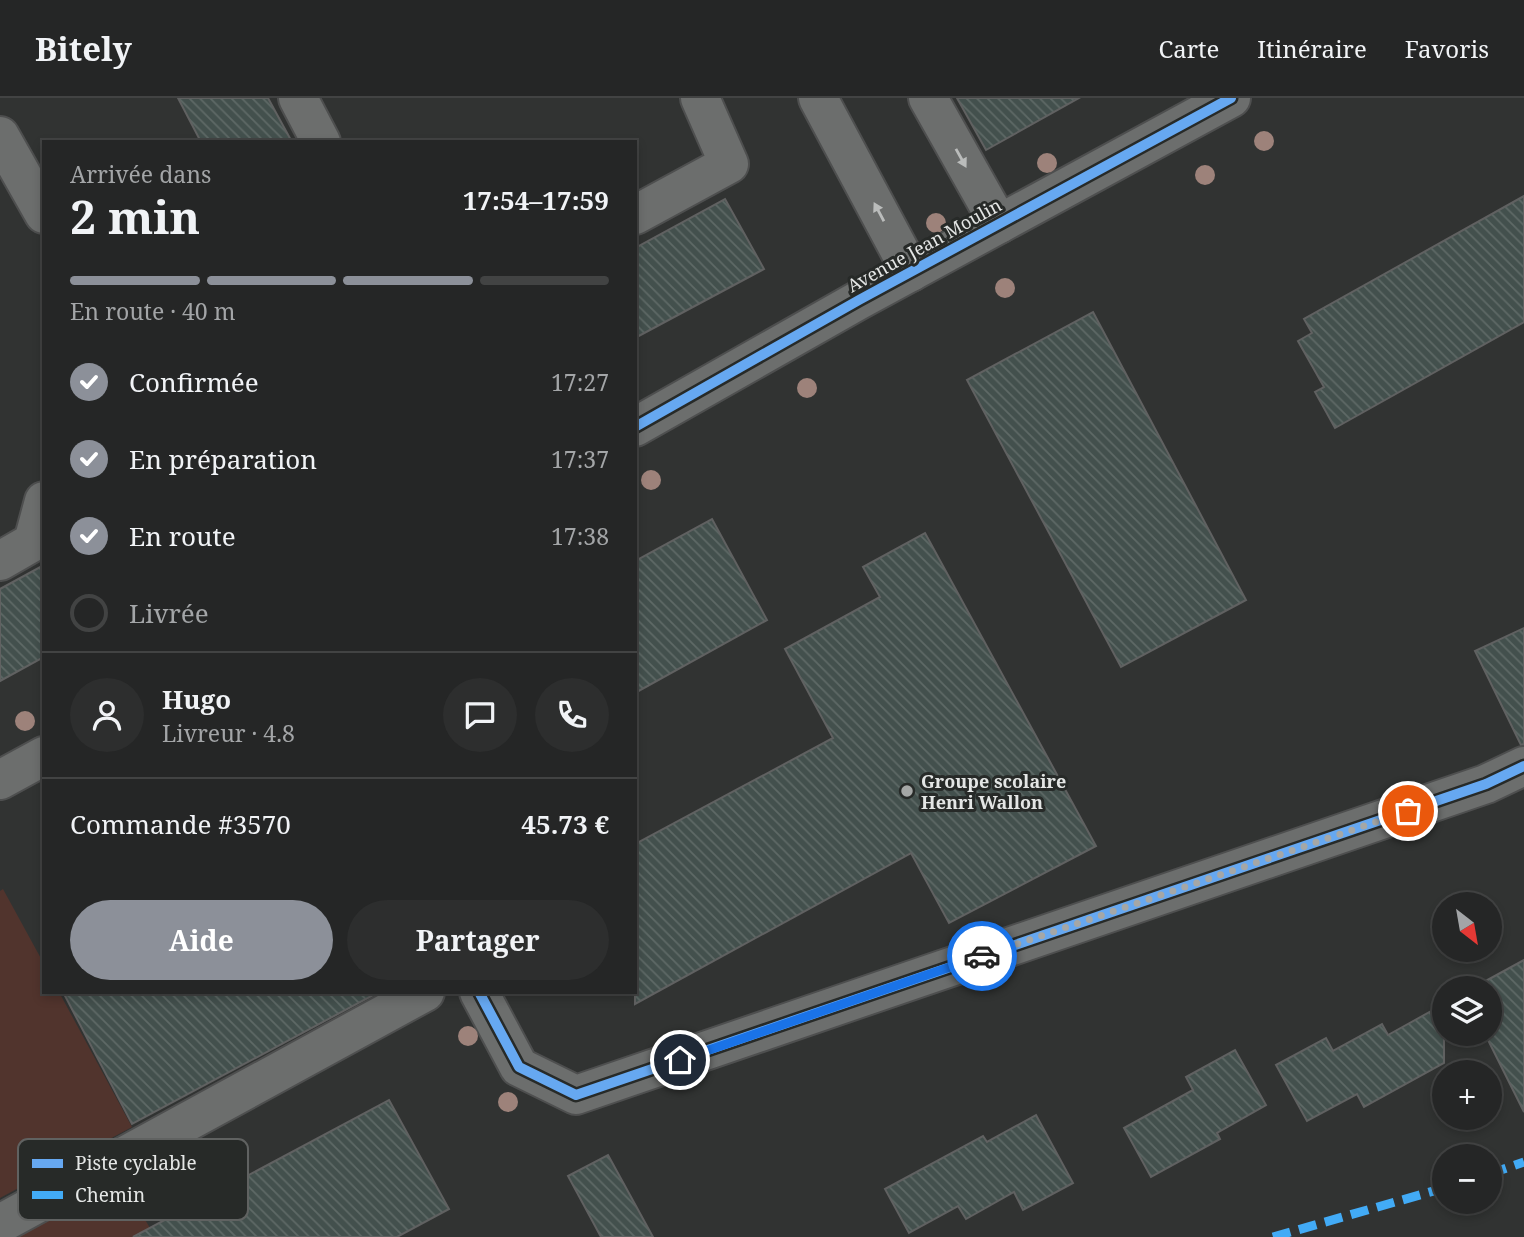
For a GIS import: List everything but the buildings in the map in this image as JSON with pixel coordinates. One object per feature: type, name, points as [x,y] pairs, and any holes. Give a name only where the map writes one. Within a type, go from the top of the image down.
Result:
[{"type":"street","points":[[298,98],[320,140]]},
{"type":"street","points":[[637,214],[729,164],[700,98]]},
{"type":"street","points":[[818,98],[911,272]]},
{"type":"street","points":[[928,98],[999,224]]},
{"type":"street","name":"Avenue Jean Moulin","points":[[637,426],[999,224],[1186,108],[1231,98]]},
{"type":"street","points":[[0,136],[42,210]]},
{"type":"street","points":[[0,561],[33,542],[42,508]]},
{"type":"street","points":[[0,780],[42,757]]},
{"type":"street","points":[[480,994],[519,1067],[576,1095],[1486,784],[1524,766]]},
{"type":"street","points":[[156,1139],[421,994]]},
{"type":"street","points":[[0,1224],[18,1214]]},
{"type":"shaded area","points":[[3,889],[42,960],[42,994],[60,994],[132,1127],[110,1139],[18,1139],[18,1188],[0,1198],[0,891]]},
{"type":"shaded area","points":[[35,1220],[145,1220],[155,1237],[5,1237]]},
{"type":"marked path","points":[[1502,1170],[1524,1162]]},
{"type":"marked path","points":[[1273,1237],[1432,1191]]},
{"type":"cycle path","points":[[637,426],[859,300],[1231,98]]},
{"type":"cycle path","points":[[480,994],[519,1067],[576,1095],[1486,784],[1524,766]]},
{"type":"way so far","points":[[982,956],[1408,811]]},
{"type":"place","name":"Groupe scolaire Henri Wallon","points":[[907,791]]},
{"type":"route","points":[[680,1060],[982,956]]}]
